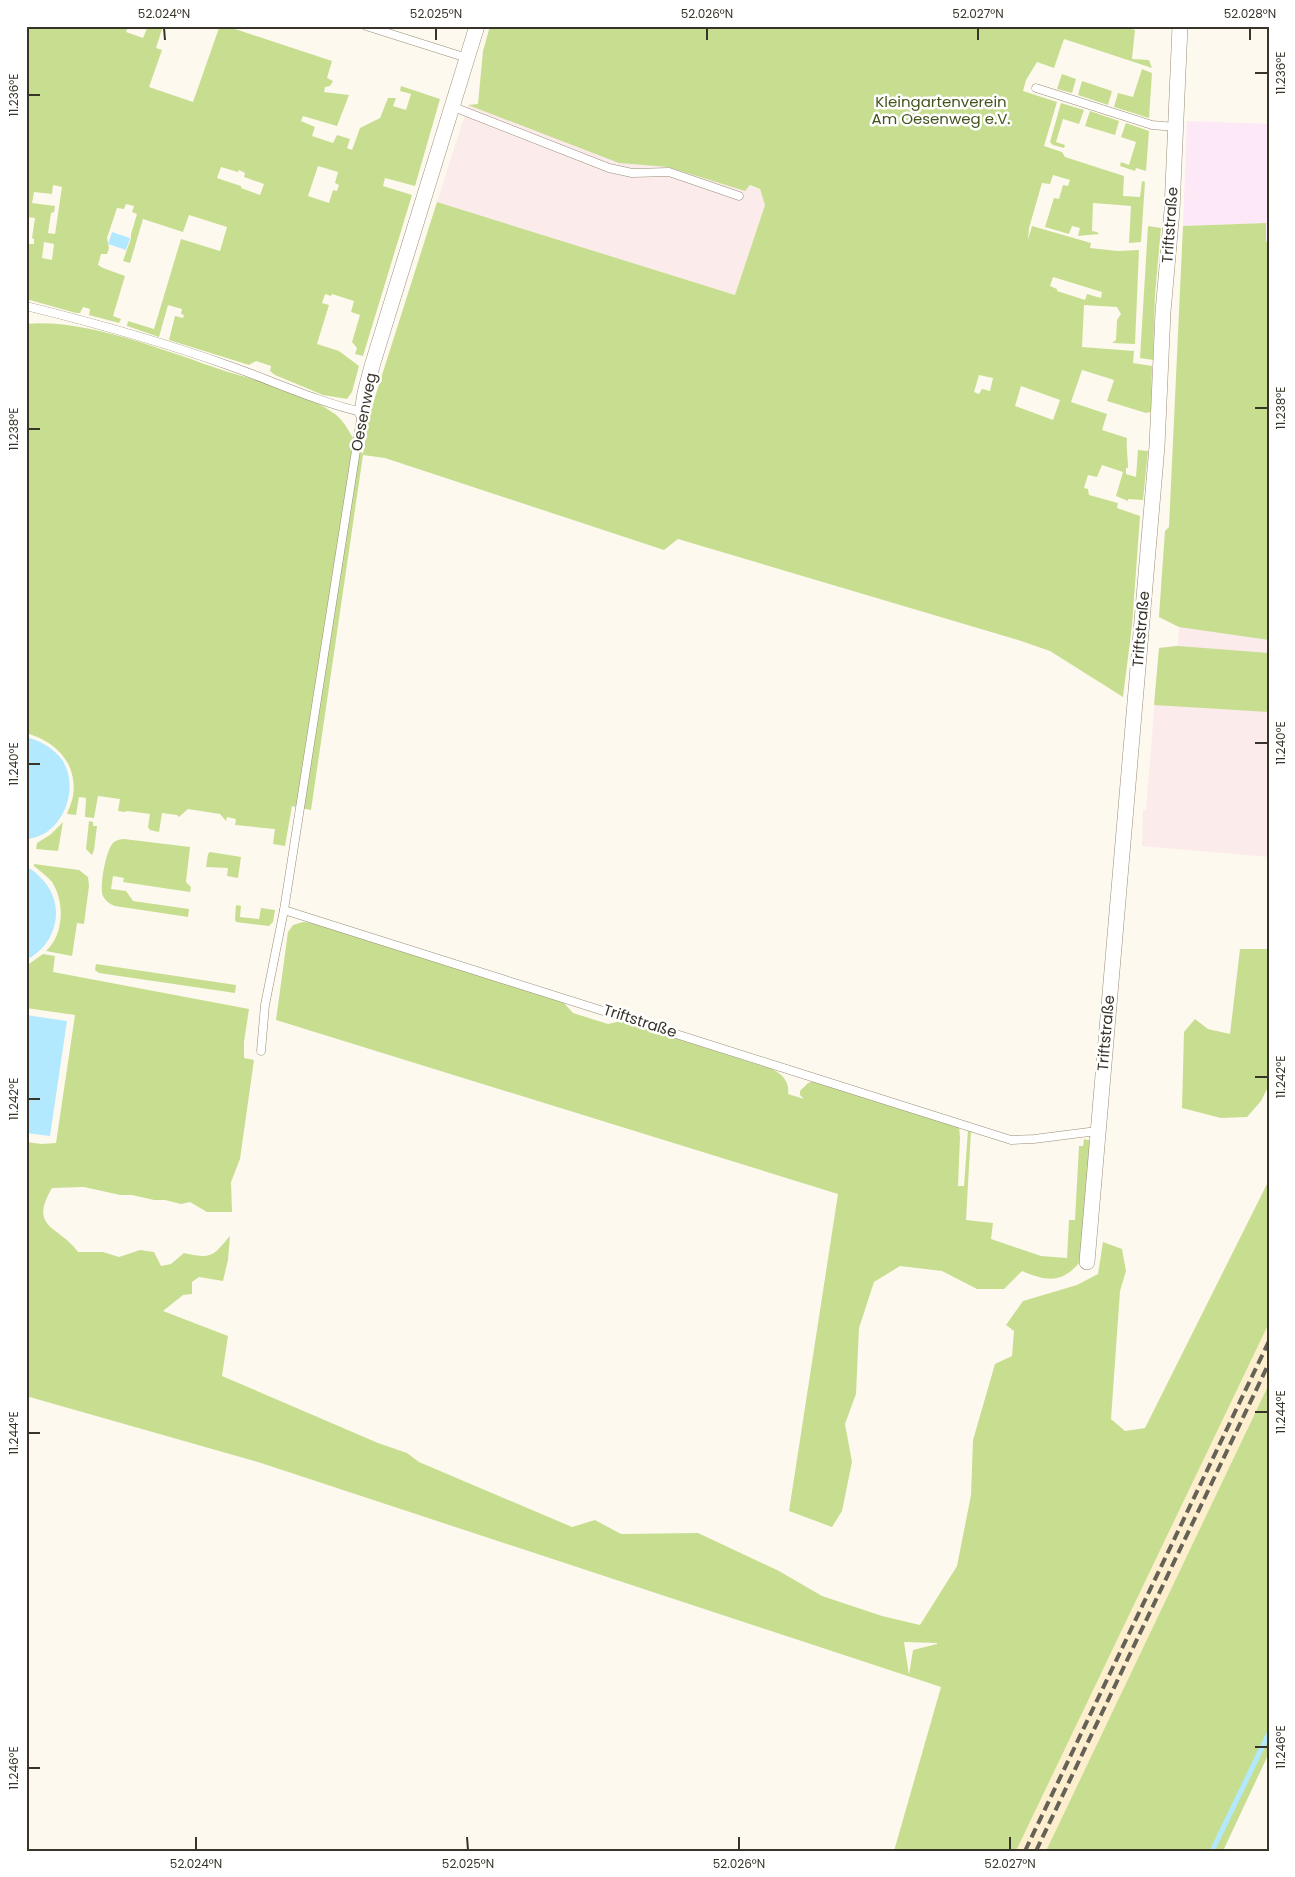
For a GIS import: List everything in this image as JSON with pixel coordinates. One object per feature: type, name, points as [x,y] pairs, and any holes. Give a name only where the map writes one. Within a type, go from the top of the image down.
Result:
[{"type":"street","name":"Oesenweg","points":[[362,412],[372,366],[477,26]]},
{"type":"street","name":"Triftstraße","points":[[1087,1262],[1157,446],[1163,312],[1172,210],[1180,26]]},
{"type":"lane","points":[[366,26],[467,58]]},
{"type":"lane","points":[[1036,88],[1152,125],[1175,127]]},
{"type":"lane","points":[[452,106],[609,168],[632,174],[669,172],[739,196]]},
{"type":"lane","points":[[26,306],[120,330],[275,381],[344,408],[362,412]]},
{"type":"lane","name":"Oesenweg","points":[[284,910],[362,412]]},
{"type":"lane","points":[[261,1051],[264,1005],[284,910]]},
{"type":"lane","name":"Triftstraße","points":[[284,910],[1011,1140],[1034,1139],[1097,1130]]},
{"type":"shaded area","points":[[468,105],[478,105],[760,189],[765,205],[735,295],[437,202]]},
{"type":"shaded area","points":[[1187,121],[1269,124],[1269,246],[1266,241],[1265,223],[1183,226]]},
{"type":"shaded area","points":[[1165,531],[1269,531],[1269,857],[1142,846],[1143,810],[1146,810],[1159,648],[1178,645],[1179,627],[1159,617]]},
{"type":"shaded area","points":[[1269,1323],[1269,1384],[1046,1851],[1016,1851]]},
{"type":"green space","points":[[26,26],[128,26],[126,32],[143,38],[148,26],[163,26],[156,48],[162,50],[149,87],[193,102],[219,28],[218,26],[226,26],[332,61],[327,78],[333,81],[330,86],[325,87],[324,92],[349,95],[337,126],[303,116],[301,121],[315,127],[312,136],[333,143],[337,135],[350,139],[347,148],[352,150],[360,128],[380,118],[388,98],[396,98],[393,106],[406,110],[411,94],[400,91],[401,86],[440,99],[415,186],[385,178],[383,186],[412,195],[363,356],[355,354],[357,348],[352,342],[360,315],[351,312],[354,301],[332,294],[331,296],[325,294],[322,303],[329,305],[317,344],[339,351],[359,366],[352,392],[347,399],[323,395],[275,375],[270,371],[271,366],[256,361],[249,365],[169,340],[175,316],[183,318],[184,315],[181,314],[182,309],[168,305],[159,337],[127,326],[128,321],[154,329],[181,239],[220,251],[227,227],[189,215],[183,232],[143,219],[130,263],[123,261],[137,214],[132,212],[134,206],[126,204],[124,209],[117,208],[107,238],[109,248],[107,254],[101,254],[98,265],[125,276],[113,316],[121,319],[119,323],[89,315],[90,309],[83,307],[80,313],[76,313],[26,299],[26,244],[34,244],[34,239],[32,238],[35,218],[26,217]],"holes":[[[318,166],[338,172],[335,183],[339,185],[337,191],[333,190],[329,203],[308,196]],[[221,167],[238,172],[239,170],[245,173],[244,177],[264,184],[260,195],[217,178]],[[53,185],[62,187],[55,234],[48,233],[51,213],[54,212],[55,206],[32,203],[34,192],[52,194]],[[44,242],[54,244],[52,260],[42,258]]]},
{"type":"green space","name":"Kleingartenverein Am Oesenweg e.V.","points":[[490,26],[1120,26],[1135,30],[1132,59],[1149,60],[1152,68],[1064,39],[1054,68],[1037,62],[1026,80],[1023,91],[1057,102],[1044,146],[1062,152],[1065,157],[1124,176],[1123,196],[1140,197],[1142,181],[1145,182],[1141,242],[1129,243],[1131,206],[1093,203],[1092,231],[1099,234],[1078,236],[1080,228],[1072,226],[1069,234],[1045,227],[1054,198],[1059,199],[1063,185],[1068,186],[1070,180],[1053,175],[1050,184],[1042,183],[1029,228],[1028,240],[1032,226],[1091,243],[1090,248],[1118,251],[1139,250],[1135,344],[1112,343],[1116,340],[1117,320],[1121,314],[1117,307],[1084,305],[1082,347],[1134,351],[1133,363],[1152,366],[1151,412],[1146,413],[1107,401],[1114,380],[1082,370],[1071,402],[1107,414],[1102,430],[1127,438],[1128,468],[1126,468],[1126,474],[1136,477],[1138,450],[1148,451],[1143,500],[1128,499],[1128,501],[1116,496],[1123,472],[1102,465],[1097,477],[1088,475],[1084,488],[1088,489],[1089,495],[1118,503],[1117,508],[1140,516],[1132,626],[1123,697],[1050,651],[1018,640],[678,539],[664,550],[385,458],[363,455],[311,810],[292,806],[285,846],[273,844],[275,829],[235,825],[236,819],[227,817],[226,821],[220,814],[188,809],[179,817],[162,813],[159,832],[150,830],[148,827],[150,814],[118,811],[120,799],[98,796],[94,818],[85,817],[86,798],[79,797],[76,815],[67,814],[73,798],[74,784],[68,764],[55,748],[37,737],[26,733],[26,324],[74,326],[100,331],[153,346],[296,393],[335,414],[347,427],[363,454],[369,416],[437,202],[735,295],[765,205],[760,189],[750,185],[745,191],[668,167],[619,163],[468,105],[478,104],[483,51]],"holes":[[[1053,277],[1102,292],[1101,298],[1087,294],[1085,300],[1057,291],[1057,289],[1050,286]],[[979,375],[993,378],[990,391],[982,389],[979,394],[974,392]],[[1021,386],[1060,400],[1053,420],[1015,406]]]},
{"type":"green space","points":[[1142,69],[1152,73],[1149,118],[1114,107],[1118,93],[1133,97]]},
{"type":"green space","points":[[1062,74],[1076,79],[1072,93],[1057,89]]},
{"type":"green space","points":[[1082,81],[1112,91],[1108,105],[1078,95]]},
{"type":"green space","points":[[1061,103],[1084,110],[1079,124],[1063,119],[1056,142],[1065,145],[1064,148],[1053,145],[1050,142]]},
{"type":"green space","points":[[1090,111],[1119,121],[1115,135],[1085,126]]},
{"type":"green space","points":[[1126,123],[1149,131],[1146,171],[1136,168],[1135,171],[1120,166],[1121,162],[1129,165],[1136,142],[1121,137]]},
{"type":"green space","points":[[1266,223],[1266,241],[1269,246],[1269,640],[1179,627],[1159,617],[1165,531],[1169,527],[1183,226]]},
{"type":"green space","points":[[1148,226],[1161,228],[1155,295],[1153,360],[1140,358]]},
{"type":"green space","points":[[1178,646],[1269,653],[1269,712],[1154,705],[1159,648]]},
{"type":"green space","points":[[89,821],[93,822],[93,826],[97,826],[92,855],[86,849]]},
{"type":"green space","points":[[63,822],[58,851],[36,849],[37,843],[50,835]]},
{"type":"green space","points":[[124,839],[190,847],[186,882],[191,887],[190,892],[123,882],[124,878],[113,876],[111,889],[126,891],[133,901],[189,909],[188,917],[115,906],[105,900],[102,885],[108,853],[114,842]]},
{"type":"green space","points":[[210,852],[241,857],[238,878],[227,876],[228,868],[206,867]]},
{"type":"green space","points":[[34,864],[79,870],[88,877],[89,886],[84,924],[77,923],[72,956],[46,951],[56,936],[61,918],[61,908],[52,882]]},
{"type":"green space","points":[[236,905],[241,906],[240,917],[259,919],[261,908],[275,910],[273,922],[269,926],[236,922]]},
{"type":"green space","points":[[303,922],[314,923],[563,1002],[573,1013],[608,1024],[622,1021],[772,1069],[784,1079],[788,1086],[788,1094],[804,1099],[800,1095],[800,1091],[813,1081],[959,1127],[958,1186],[964,1186],[968,1130],[971,1131],[966,1220],[993,1223],[991,1239],[1041,1256],[1067,1258],[1069,1220],[1075,1220],[1079,1146],[1083,1146],[1084,1139],[1092,1141],[1079,1263],[1066,1275],[1053,1279],[1038,1277],[1022,1271],[1004,1289],[977,1289],[942,1271],[900,1266],[874,1282],[859,1328],[856,1394],[845,1424],[852,1462],[842,1511],[832,1527],[789,1511],[838,1194],[276,1020],[288,932],[293,925]]},
{"type":"green space","points":[[1240,949],[1269,949],[1269,1085],[1261,1101],[1247,1117],[1221,1118],[1182,1108],[1184,1032],[1195,1019],[1208,1029],[1230,1034]]},
{"type":"green space","points":[[43,954],[55,956],[53,972],[249,1009],[244,1042],[244,1058],[254,1060],[240,1159],[231,1182],[232,1212],[207,1212],[190,1202],[181,1204],[132,1195],[120,1195],[84,1187],[52,1188],[45,1201],[43,1212],[49,1225],[78,1252],[103,1252],[119,1257],[140,1250],[154,1252],[161,1266],[171,1264],[184,1253],[200,1256],[211,1255],[230,1236],[228,1260],[223,1281],[199,1277],[192,1282],[192,1294],[183,1295],[163,1311],[228,1336],[222,1376],[378,1443],[407,1453],[419,1462],[572,1527],[595,1520],[621,1534],[698,1533],[779,1571],[822,1596],[882,1616],[920,1625],[957,1566],[971,1495],[973,1440],[995,1364],[1012,1356],[1014,1331],[1006,1325],[1023,1301],[1077,1285],[1098,1274],[1103,1242],[1122,1249],[1126,1271],[1120,1291],[1111,1419],[1125,1431],[1145,1428],[1269,1180],[1269,1323],[1016,1851],[894,1851],[941,1687],[261,1463],[26,1396],[26,1142],[56,1143],[75,1015],[26,1008],[26,966]],"holes":[[[904,1642],[937,1643],[913,1650],[909,1675]]]},
{"type":"green space","points":[[96,964],[236,985],[235,993],[99,973],[95,970]]},
{"type":"green space","points":[[1269,1384],[1269,1753],[1223,1851],[1046,1851]]},
{"type":"water","points":[[112,232],[130,238],[126,250],[108,244]]},
{"type":"water","points":[[26,737],[44,744],[59,756],[66,767],[69,780],[69,794],[66,807],[51,829],[39,836],[26,839]]},
{"type":"water","points":[[26,867],[35,872],[48,886],[56,909],[52,933],[46,944],[26,960]]},
{"type":"water","points":[[26,1015],[67,1021],[50,1136],[26,1133]]},
{"type":"waterway","points":[[1212,1851],[1269,1733]]},
{"type":"railway","points":[[1025,1851],[1269,1341]]},
{"type":"railway","points":[[1036,1851],[1269,1363]]}]
